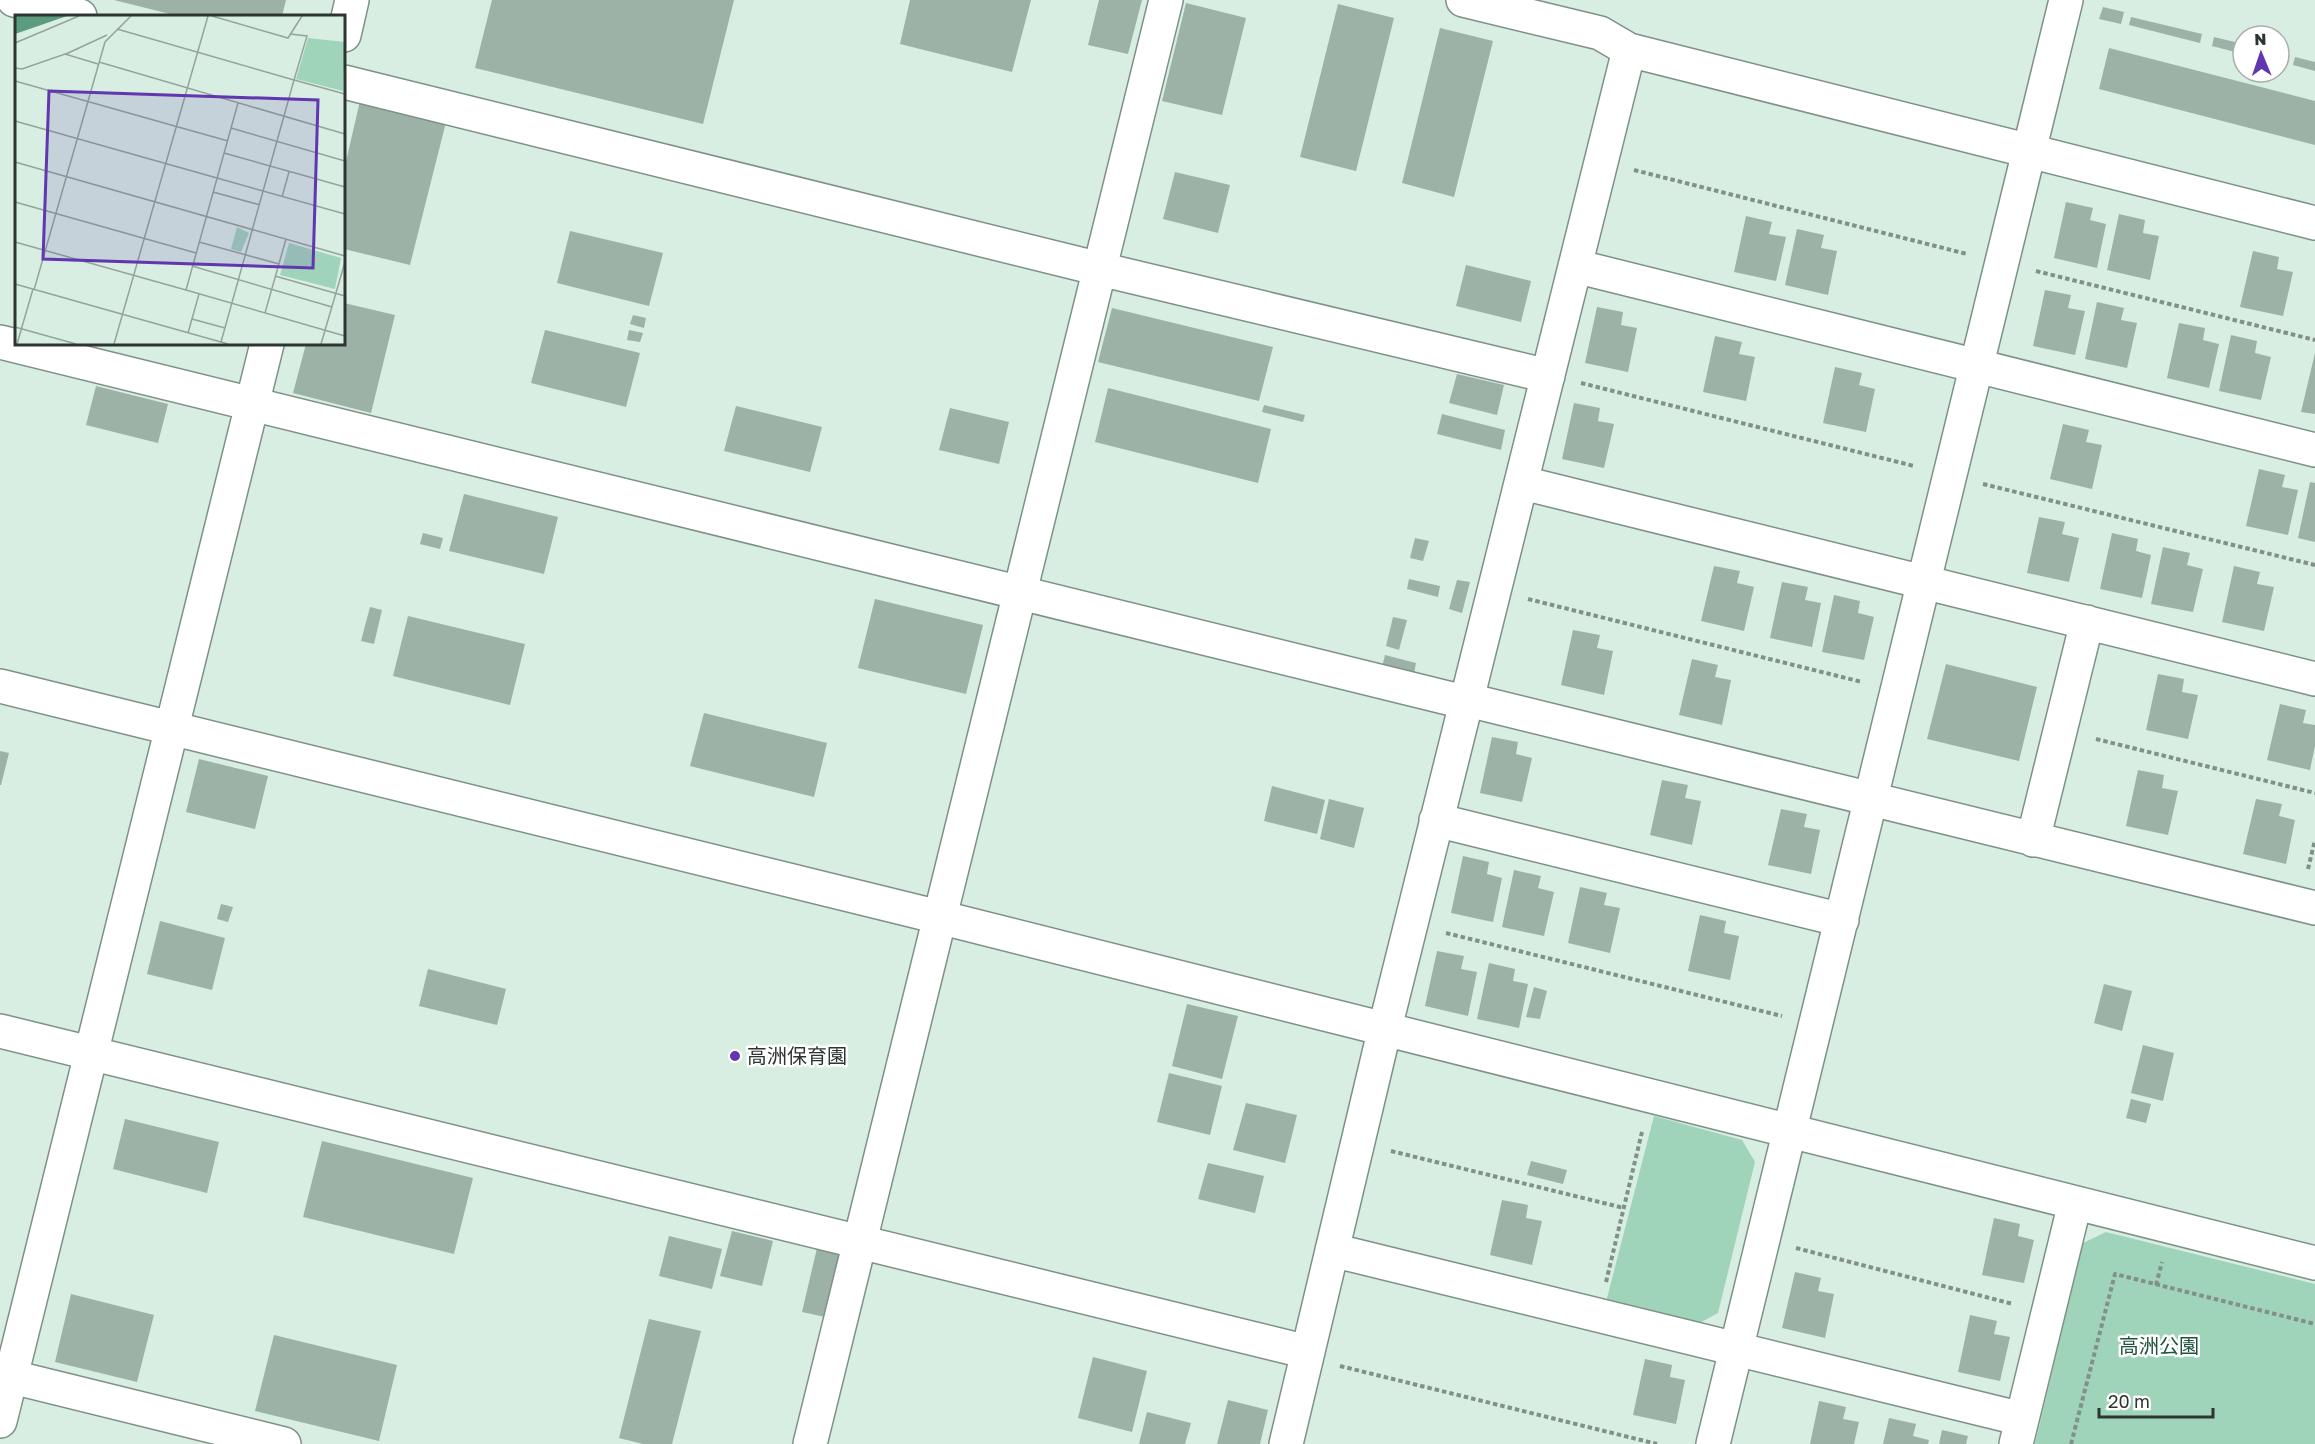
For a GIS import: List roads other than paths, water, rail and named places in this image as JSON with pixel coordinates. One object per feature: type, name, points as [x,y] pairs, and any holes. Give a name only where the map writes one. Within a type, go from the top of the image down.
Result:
[{"type":"street","points":[[14,0],[76,15]]},
{"type":"street","points":[[345,31],[352,0]]},
{"type":"street","points":[[810,1444],[1166,0]]},
{"type":"street","points":[[1463,0],[1600,33],[1629,50],[2315,222]]},
{"type":"street","points":[[1713,1444],[1926,583],[2067,0]]},
{"type":"street","points":[[1286,1444],[1410,924],[1496,591],[1629,50]]},
{"type":"street","points":[[345,82],[1100,269],[1548,376]]},
{"type":"street","points":[[1575,266],[2315,450]]},
{"type":"street","points":[[0,342],[1020,594],[2315,908]]},
{"type":"street","points":[[0,1421],[5,1376],[91,1054],[267,345]]},
{"type":"street","points":[[1523,483],[2315,679]]},
{"type":"street","points":[[2033,840],[2087,622]]},
{"type":"street","points":[[0,686],[1385,1028],[1789,1132],[2315,1263]]},
{"type":"street","points":[[1436,820],[1842,920]]},
{"type":"street","points":[[0,1031],[1308,1355]]},
{"type":"street","points":[[1332,1250],[1736,1349],[2019,1432],[2075,1203]]},
{"type":"street","points":[[5,1376],[284,1444]]},
{"type":"place","name":"高洲保育園","points":[[735,1056]]},
{"type":"park label","name":"高洲公園","points":[[2159,1346]]}]
